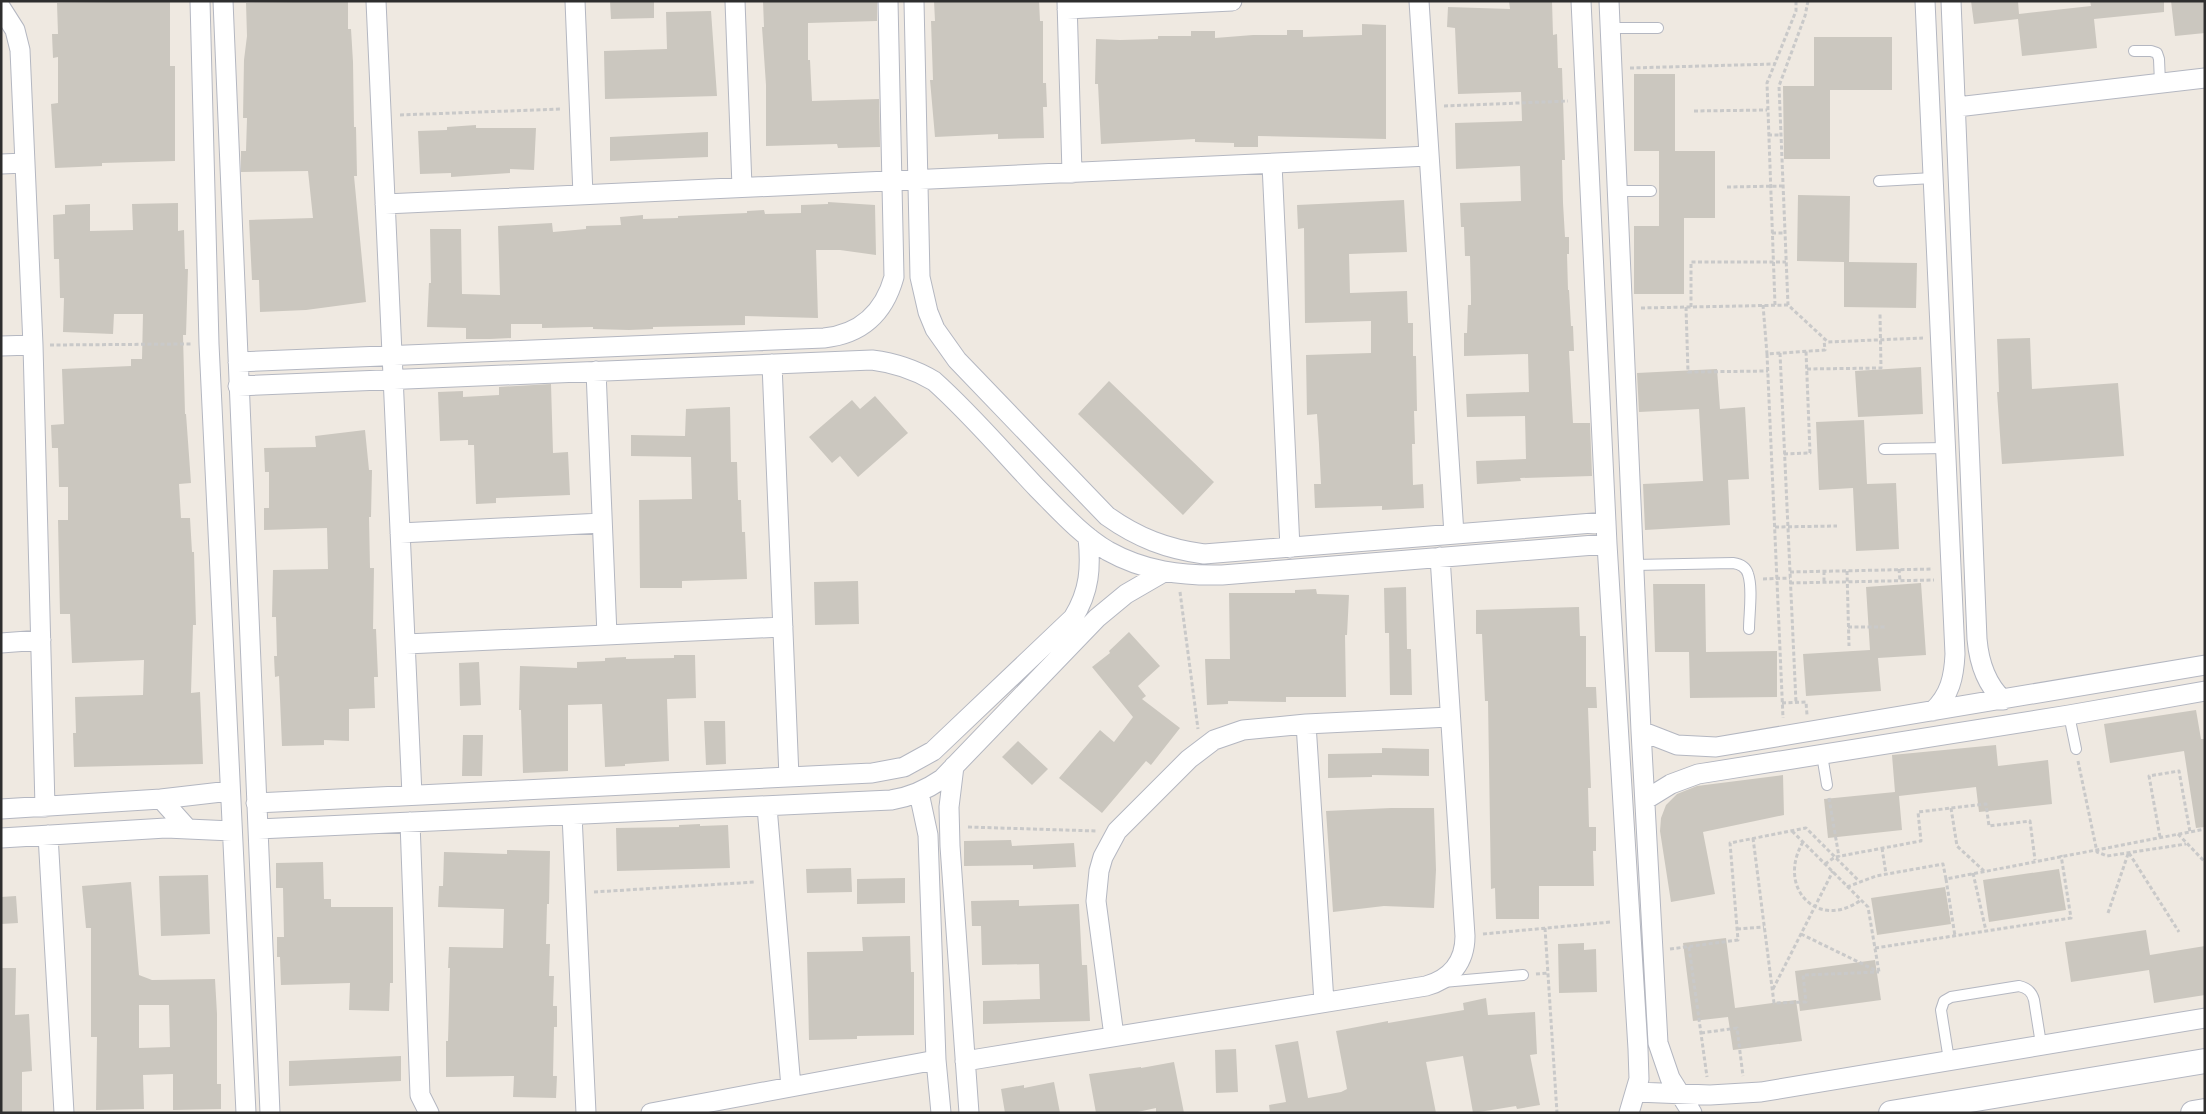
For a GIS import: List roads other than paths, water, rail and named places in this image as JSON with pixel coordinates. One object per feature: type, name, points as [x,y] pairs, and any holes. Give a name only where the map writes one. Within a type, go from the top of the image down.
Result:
[{"type":"street","points":[[200,1],[209,344],[246,1113]]},
{"type":"street","points":[[223,1],[270,1113]]},
{"type":"street","points":[[376,1],[412,795]]},
{"type":"street","points":[[575,1],[582,195]]},
{"type":"street","points":[[735,1],[742,187]]},
{"type":"street","points":[[238,362],[824,338],[849,333],[861,327],[880,310],[891,289],[894,277],[888,1]]},
{"type":"street","points":[[914,1],[920,277],[928,312],[935,329],[956,360],[1106,516],[1128,532],[1153,543],[1178,550],[1204,554],[1606,522]]},
{"type":"street","points":[[1072,172],[1067,5],[1232,1]]},
{"type":"street","points":[[1419,1],[1454,534]]},
{"type":"street","points":[[1581,1],[1607,544],[1638,1049],[1639,1079],[1629,1113]]},
{"type":"street","points":[[1609,1],[1641,731],[1658,1043],[1663,1061],[1680,1095],[1692,1113]]},
{"type":"street","points":[[1925,1],[1955,641],[1955,668],[1948,695],[1933,711]]},
{"type":"street","points":[[1951,1],[1977,639],[1978,651],[1985,675],[1996,693],[2003,700]]},
{"type":"street","points":[[4,7],[15,30],[20,50],[33,345],[45,807]]},
{"type":"street","points":[[1956,107],[2205,78]]},
{"type":"street","points":[[386,204],[1429,156]]},
{"type":"street","points":[[1,164],[25,163]]},
{"type":"street","points":[[1272,164],[1290,548]]},
{"type":"street","points":[[1595,287],[1622,285]]},
{"type":"street","points":[[1,346],[33,345]]},
{"type":"street","points":[[238,386],[872,360],[894,363],[915,370],[934,381],[1062,513],[1088,537],[1121,557],[1170,573],[1193,576],[1607,544]]},
{"type":"street","points":[[772,364],[789,777]]},
{"type":"street","points":[[596,372],[607,635]]},
{"type":"street","points":[[400,533],[602,523]]},
{"type":"street","points":[[256,803],[889,771],[919,760],[933,751],[1073,618],[1085,597],[1090,574],[1088,537]]},
{"type":"street","points":[[965,1061],[1437,983],[1446,978],[1460,962],[1465,945],[1465,936],[1440,556]]},
{"type":"street","points":[[258,829],[767,807],[891,800],[919,793],[942,779],[1097,618],[1126,594],[1170,573]]},
{"type":"street","points":[[220,578],[247,576]]},
{"type":"street","points":[[406,644],[783,627]]},
{"type":"street","points":[[1955,641],[1977,639]]},
{"type":"street","points":[[1,643],[41,640]]},
{"type":"street","points":[[1641,731],[1677,745],[1716,747],[2205,665]]},
{"type":"street","points":[[1646,800],[1658,791],[1684,778],[2205,691]]},
{"type":"street","points":[[1114,1036],[1096,901],[1096,886],[1103,857],[1117,831],[1200,749],[1214,740],[1243,730],[1306,724],[1450,718]]},
{"type":"street","points":[[1306,724],[1324,1002]]},
{"type":"street","points":[[1716,747],[1717,772]]},
{"type":"street","points":[[954,766],[950,800],[950,827],[969,1113]]},
{"type":"street","points":[[1,809],[161,798],[230,791]]},
{"type":"street","points":[[919,793],[928,835],[936,1060],[941,1113]]},
{"type":"street","points":[[161,798],[187,828]]},
{"type":"street","points":[[767,807],[791,1087]]},
{"type":"street","points":[[572,815],[586,1113]]},
{"type":"street","points":[[410,822],[420,1095],[429,1113]]},
{"type":"street","points":[[1,838],[187,828],[232,830]]},
{"type":"street","points":[[48,835],[64,1113]]},
{"type":"street","points":[[932,923],[955,923]]},
{"type":"street","points":[[240,1003],[265,1002]]},
{"type":"street","points":[[1636,1092],[1680,1095],[1745,1094],[2205,1018]]},
{"type":"street","points":[[651,1113],[936,1060]]},
{"type":"street","points":[[1891,1113],[2205,1062]]},
{"type":"street","points":[[2193,1113],[2205,1111]]},
{"type":"lane","points":[[1610,28],[1658,28]]},
{"type":"lane","points":[[2134,51],[2154,51],[2157,53],[2160,84]]},
{"type":"lane","points":[[1879,181],[1934,178]]},
{"type":"lane","points":[[1618,191],[1651,191]]},
{"type":"lane","points":[[1884,449],[1946,448]]},
{"type":"lane","points":[[1635,565],[1733,562],[1745,568],[1749,580],[1749,629]]},
{"type":"lane","points":[[2069,715],[2076,749]]},
{"type":"lane","points":[[1822,755],[1827,785]]},
{"type":"lane","points":[[1437,983],[1523,975]]},
{"type":"lane","points":[[1948,1060],[1941,1010],[1944,1001],[1951,997],[2020,986],[2026,988],[2033,995],[2041,1044]]}]
